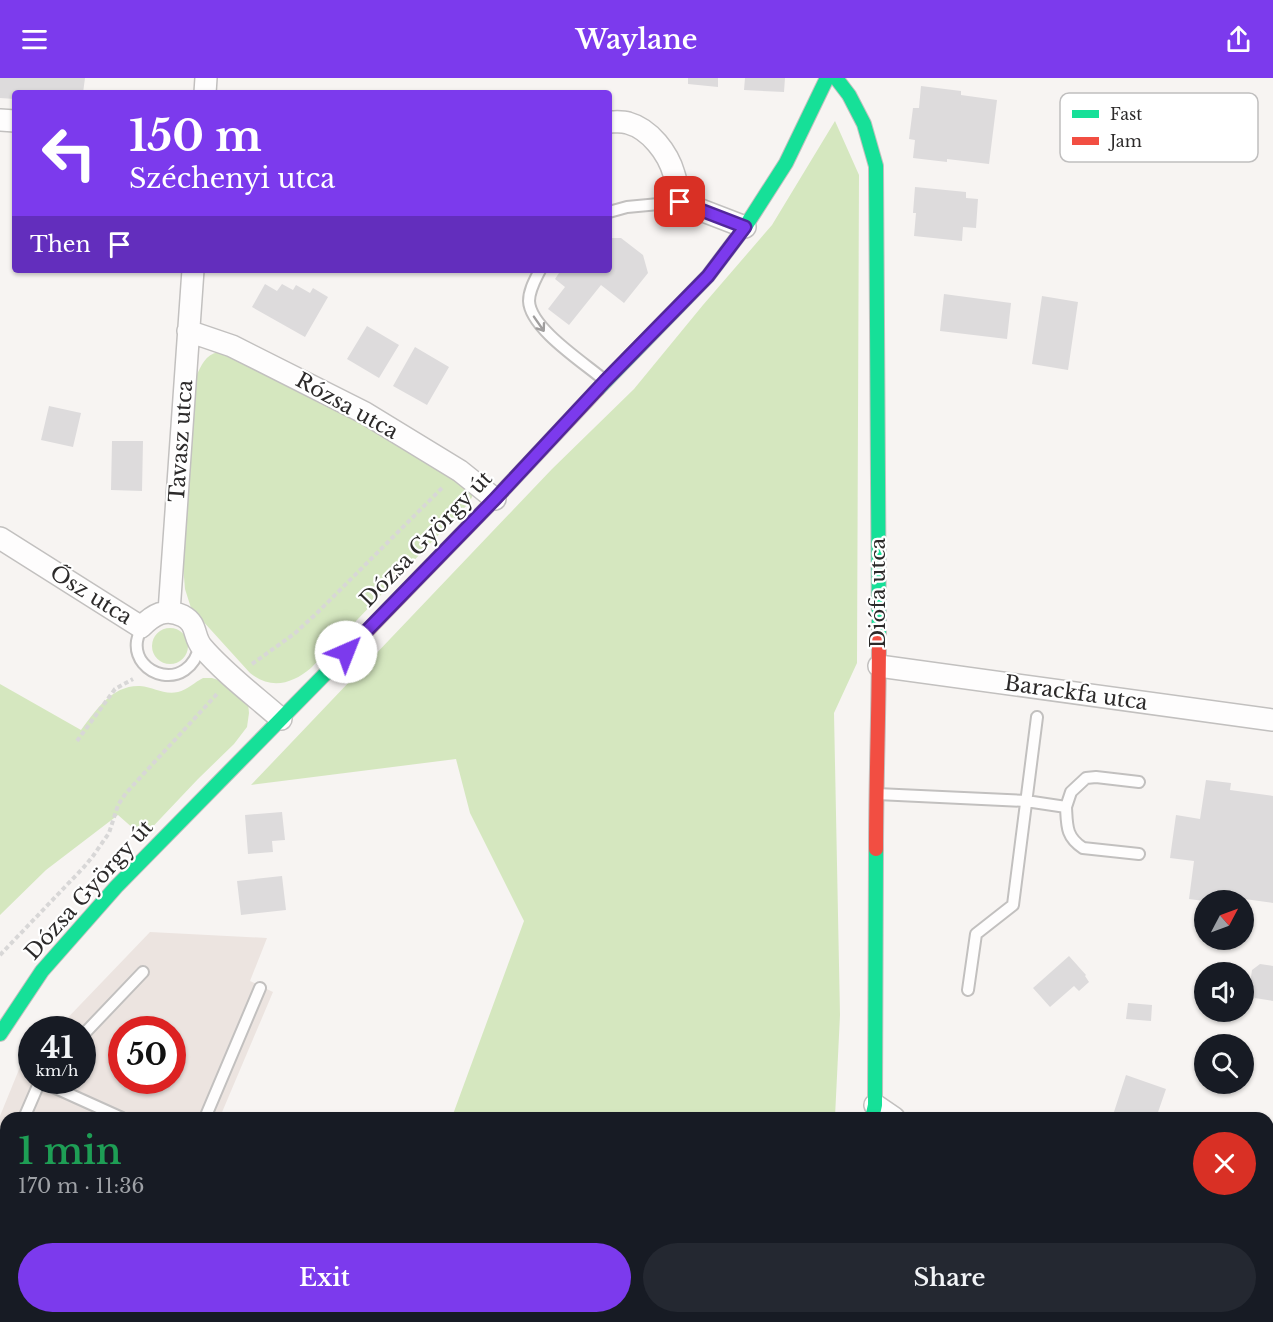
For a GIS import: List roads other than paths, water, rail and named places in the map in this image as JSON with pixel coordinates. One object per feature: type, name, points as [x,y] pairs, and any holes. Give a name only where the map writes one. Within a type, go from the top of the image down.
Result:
[{"type":"main road","name":"Dózsa György út","points":[[0,1034],[42,971],[116,887],[495,499],[605,381],[708,276],[745,227],[786,164],[828,78]]},
{"type":"main road","name":"Diófa utca","points":[[836,78],[849,94],[864,124],[876,166],[879,712],[873,1111]]},
{"type":"street","points":[[612,122],[628,123],[643,130],[653,139],[664,153],[673,172],[680,202],[745,227]]},
{"type":"street","name":"Tavasz utca","points":[[169,612],[193,273]]},
{"type":"street","name":"Rózsa utca","points":[[189,331],[232,346],[365,413],[460,471],[495,499]]},
{"type":"street","name":"Ősz utca","points":[[0,538],[141,627],[151,617],[169,612]]},
{"type":"street","points":[[169,612],[184,617],[195,628],[200,645],[232,677],[281,719]]},
{"type":"street","name":"Barackfa utca","points":[[879,666],[1273,720]]},
{"type":"lane","points":[[612,211],[627,207],[680,202]]},
{"type":"lane","points":[[538,273],[531,288],[529,303],[534,317],[546,334],[605,381]]},
{"type":"lane","points":[[141,627],[136,642],[140,657],[150,670],[156,673],[169,675],[182,672],[192,665],[200,645]]},
{"type":"lane","points":[[968,990],[976,934],[1012,905],[1037,717]]},
{"type":"lane","points":[[1139,782],[1086,778],[1071,792],[1066,807],[1070,836],[1083,848],[1139,854]]},
{"type":"lane","points":[[876,794],[1026,801],[1066,807]]},
{"type":"lane","points":[[96,1021],[143,972]]},
{"type":"lane","points":[[208,1112],[260,988]]},
{"type":"lane","points":[[27,1112],[34,1094]]},
{"type":"lane","points":[[71,1094],[110,1112]]}]
